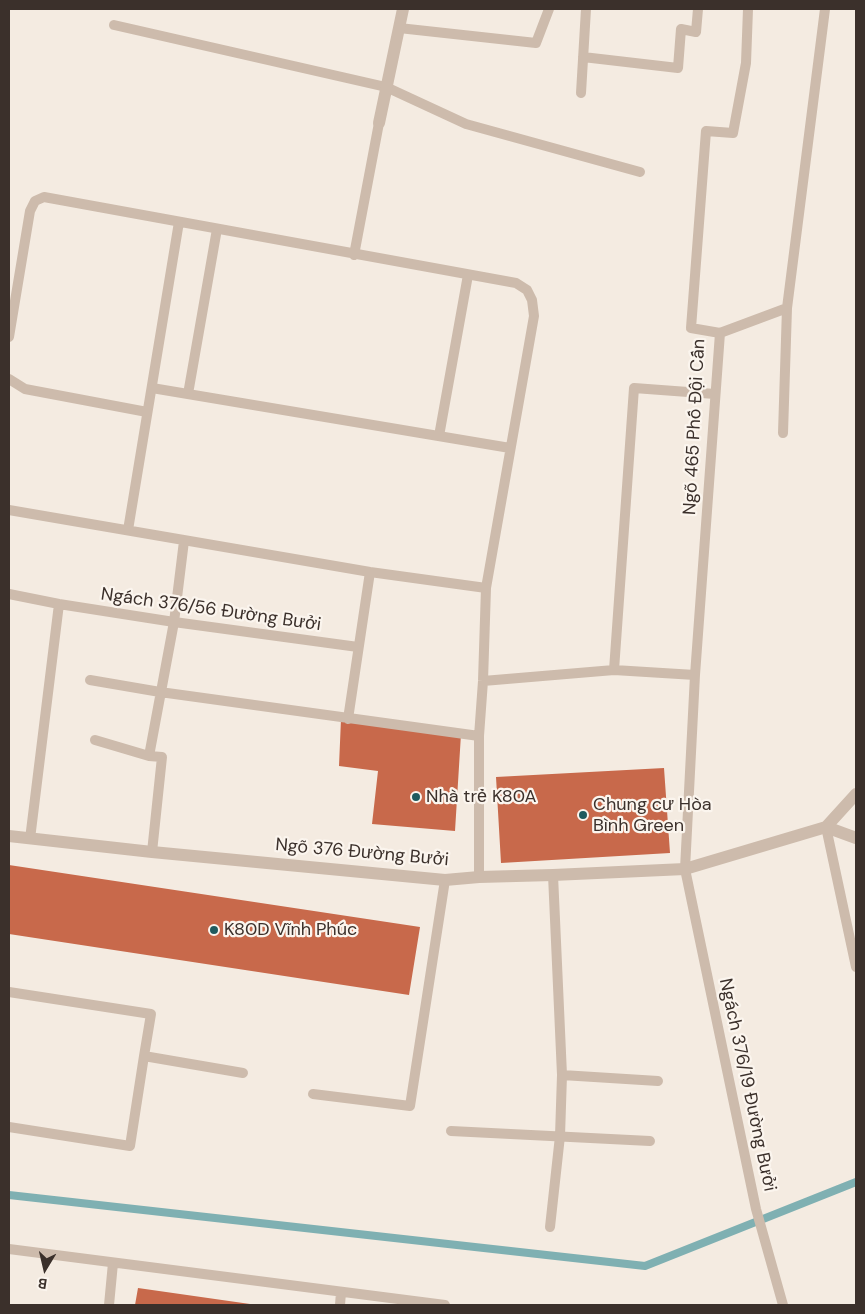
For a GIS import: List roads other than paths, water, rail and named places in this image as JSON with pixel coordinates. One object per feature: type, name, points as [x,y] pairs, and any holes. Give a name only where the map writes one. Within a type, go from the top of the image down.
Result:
[{"type":"street","points":[[380,123],[403,9]]},
{"type":"street","points":[[856,794],[826,827],[856,838]]},
{"type":"street","name":"Ngõ 376 Đường Bưởi","points":[[9,836],[152,852],[445,880],[685,869],[826,827]]},
{"type":"lane","points":[[399,28],[536,43],[549,9]]},
{"type":"lane","points":[[581,93],[586,9]]},
{"type":"lane","points":[[583,57],[678,68],[681,29],[696,32],[698,9]]},
{"type":"lane","name":"Ngõ 465 Phố Đội Cấn","points":[[685,869],[695,675],[720,333],[691,328],[706,131],[733,133],[746,64],[748,9]]},
{"type":"lane","points":[[783,433],[787,308],[825,9]]},
{"type":"lane","points":[[114,25],[386,87],[466,124],[640,172]]},
{"type":"lane","points":[[354,255],[380,123]]},
{"type":"lane","points":[[9,337],[30,211],[35,201],[44,197],[516,283],[527,290],[532,300],[534,316],[486,588],[483,681],[478,736],[479,877]]},
{"type":"lane","points":[[128,530],[179,222]]},
{"type":"lane","points":[[188,394],[217,230]]},
{"type":"lane","points":[[439,436],[468,275]]},
{"type":"lane","points":[[720,333],[787,308]]},
{"type":"lane","points":[[9,379],[25,389],[148,412]]},
{"type":"lane","points":[[152,388],[510,448]]},
{"type":"lane","points":[[614,670],[634,388],[715,394]]},
{"type":"lane","points":[[9,510],[370,572],[486,588]]},
{"type":"lane","points":[[149,756],[174,622],[184,541]]},
{"type":"lane","points":[[348,719],[370,572]]},
{"type":"lane","name":"Ngách 376/56 Đường Bưởi","points":[[9,594],[174,622],[358,647]]},
{"type":"lane","points":[[30,839],[59,604]]},
{"type":"lane","points":[[483,681],[614,670],[695,675]]},
{"type":"lane","points":[[90,680],[160,692],[478,736]]},
{"type":"lane","points":[[95,740],[149,756],[162,757],[152,852]]},
{"type":"lane","points":[[826,827],[856,967]]},
{"type":"lane","name":"Ngách 376/19 Đường Bưởi","points":[[685,869],[756,1209],[783,1305]]},
{"type":"lane","points":[[550,1228],[560,1136],[562,1075],[553,875]]},
{"type":"lane","points":[[313,1094],[410,1106],[445,880]]},
{"type":"lane","points":[[9,992],[151,1014],[130,1146],[9,1127]]},
{"type":"lane","points":[[144,1056],[243,1073]]},
{"type":"lane","points":[[562,1075],[658,1081]]},
{"type":"lane","points":[[451,1131],[650,1141]]},
{"type":"lane","points":[[9,1250],[445,1305]]},
{"type":"lane","points":[[109,1305],[113,1263]]},
{"type":"lane","points":[[340,1305],[341,1292]]},
{"type":"waterway","points":[[9,1195],[645,1266],[856,1182]]},
{"type":"place","name":"Nhà trẻ K80A","points":[[416,797]]},
{"type":"place","name":"Chung cư Hòa Bình Green","points":[[583,815]]},
{"type":"place","name":"K80D Vĩnh Phúc","points":[[214,930]]}]
